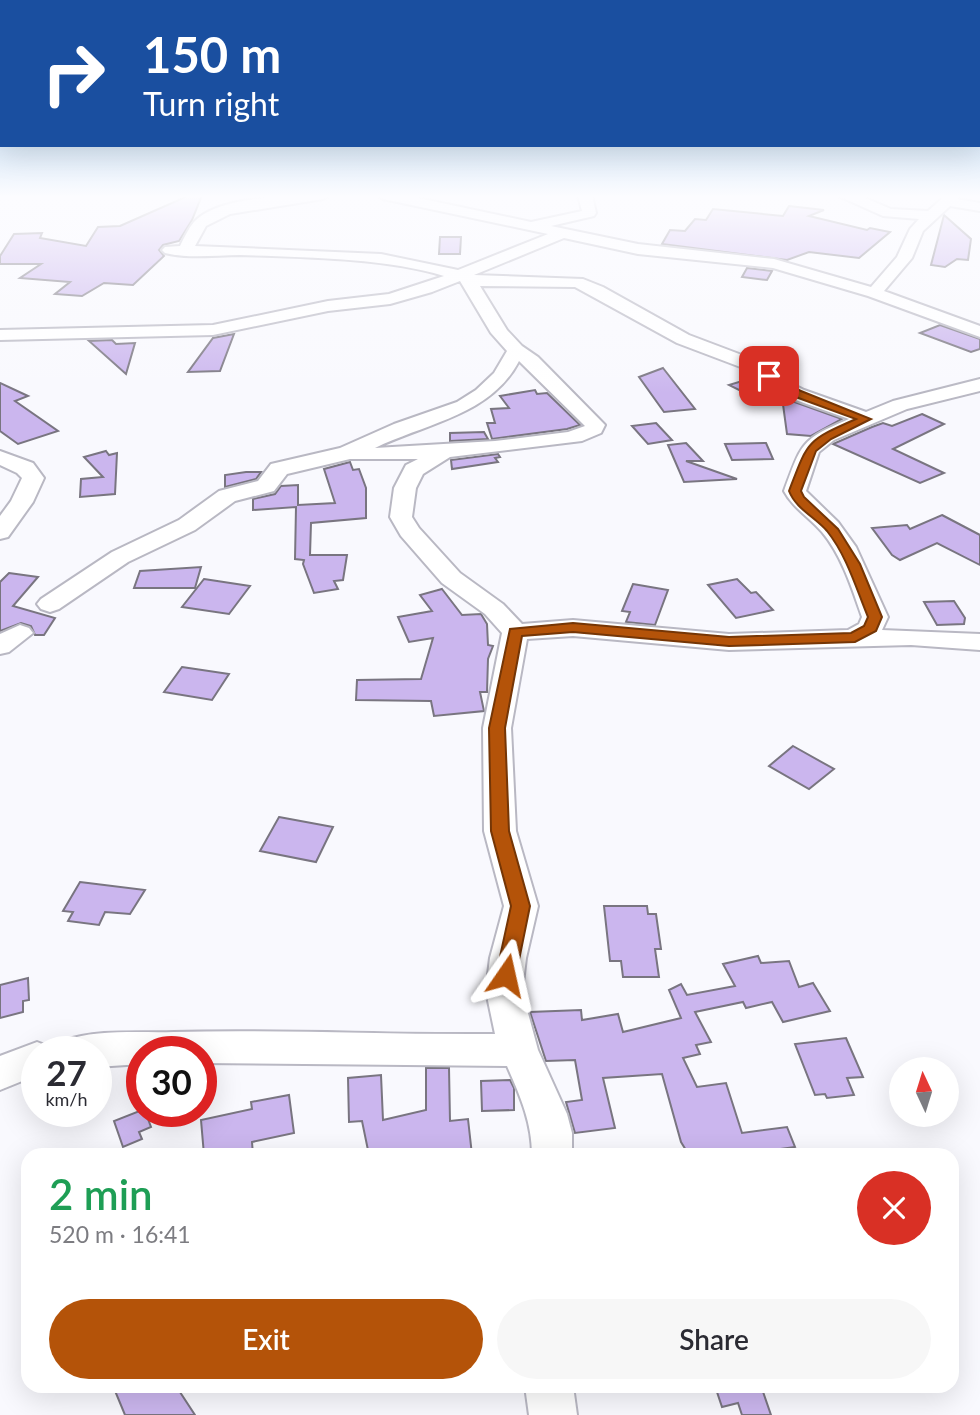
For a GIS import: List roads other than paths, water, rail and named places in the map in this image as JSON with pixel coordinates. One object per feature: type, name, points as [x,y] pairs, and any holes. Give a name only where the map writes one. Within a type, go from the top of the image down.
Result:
[{"type":"street","points":[[393,261],[463,278],[563,281],[590,286],[683,339],[757,367],[780,386],[866,419]]},
{"type":"street","points":[[0,335],[212,330],[328,306],[405,296],[463,278],[501,261]]},
{"type":"street","points":[[753,261],[874,293],[980,332]]},
{"type":"street","points":[[874,293],[901,261]]},
{"type":"street","points":[[50,604],[120,557],[187,525],[227,496],[266,486],[279,469],[345,454],[449,452],[570,437],[594,429],[595,425],[532,361],[516,350],[500,333],[463,278]]},
{"type":"street","points":[[345,454],[401,428],[464,406],[483,394],[502,376],[516,350]]},
{"type":"street","points":[[855,638],[870,628],[875,617],[867,595],[842,543],[820,515],[799,499],[795,491],[810,449],[827,436],[900,405],[980,385]]},
{"type":"street","points":[[449,452],[414,470],[405,488],[401,517],[409,531],[451,578],[494,609],[515,632]]},
{"type":"street","points":[[0,457],[25,468],[33,478],[22,502],[0,532]]},
{"type":"street","points":[[515,632],[573,628],[729,642],[911,637],[980,642]]},
{"type":"street","points":[[515,632],[497,728],[500,831],[521,906],[508,958],[504,991],[519,1050],[547,1114],[552,1133],[552,1148]]},
{"type":"street","points":[[112,1049],[138,1047],[421,1052],[519,1050]]},
{"type":"street","points":[[0,1073],[21,1064]]},
{"type":"street","points":[[550,1393],[553,1415]]}]
